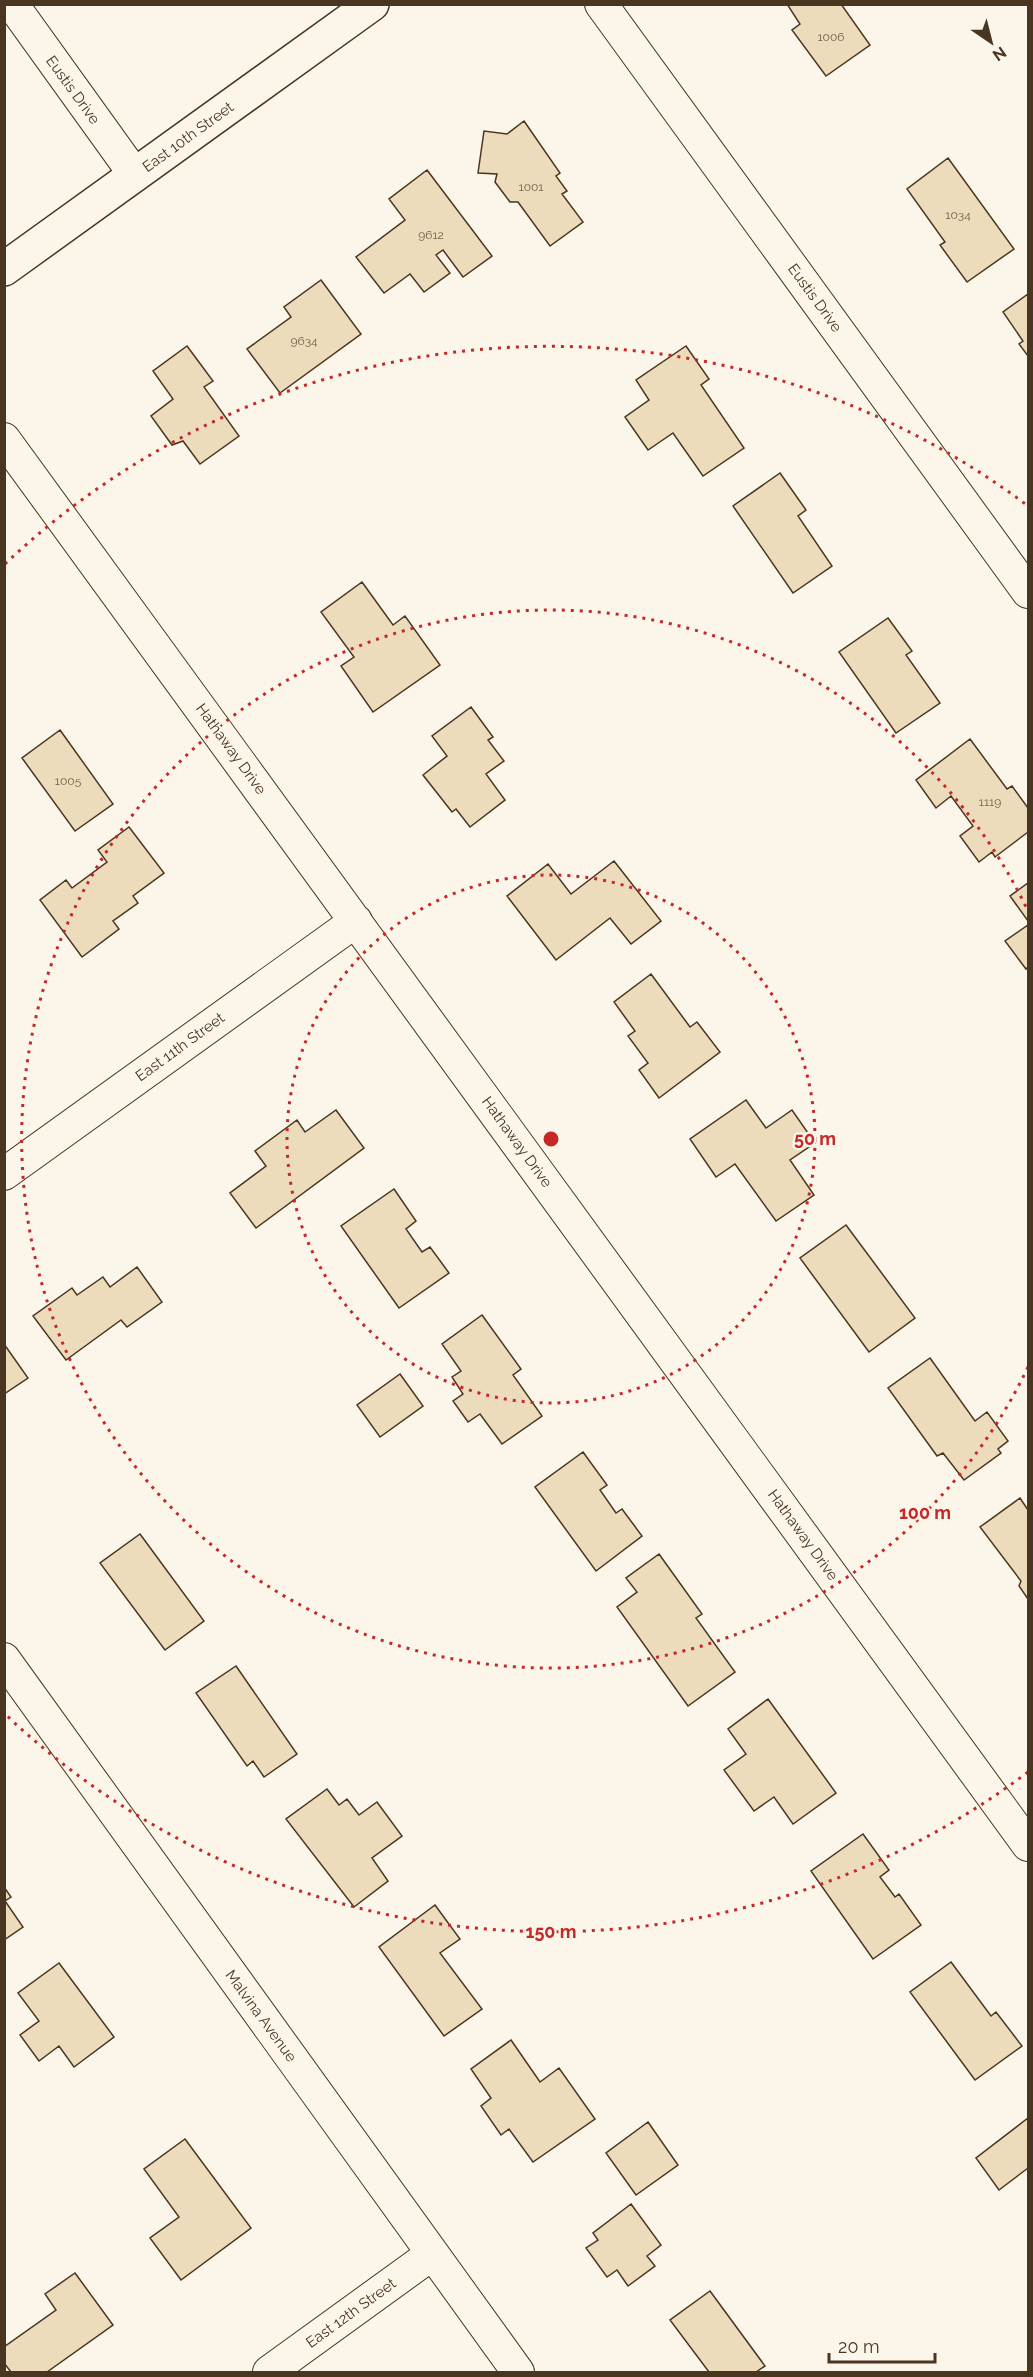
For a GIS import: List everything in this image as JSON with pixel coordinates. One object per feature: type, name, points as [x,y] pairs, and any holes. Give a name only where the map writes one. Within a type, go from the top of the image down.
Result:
[{"type":"main road","name":"East 10th Street","points":[[4,269],[372,4]]},
{"type":"street","name":"Eustis Drive","points":[[12,4],[135,175]]},
{"type":"street","name":"Eustis Drive","points":[[601,4],[1029,592]]},
{"type":"street","name":"Hathaway Drive","points":[[4,439],[1029,1845]]},
{"type":"street","name":"East 11th Street","points":[[4,1174],[356,921]]},
{"type":"street","name":"Malvina Avenue","points":[[4,1659],[518,2373]]},
{"type":"street","name":"East 12th Street","points":[[269,2373],[432,2254]]},
{"type":"building","points":[[787,4],[841,4],[870,45],[826,76],[792,30],[800,24]]},
{"type":"building","points":[[524,121],[560,173],[556,176],[567,191],[562,194],[583,222],[550,246],[518,202],[510,202],[495,182],[497,174],[478,173],[484,131],[507,134]]},
{"type":"building","points":[[948,158],[1014,249],[967,282],[940,245],[945,242],[907,189]]},
{"type":"building","points":[[427,170],[492,256],[463,277],[443,250],[436,255],[450,273],[424,292],[410,274],[384,293],[356,257],[405,220],[389,199]]},
{"type":"building","points":[[321,280],[361,334],[280,393],[247,349],[291,317],[284,307]]},
{"type":"building","points":[[1028,294],[1028,356],[1019,344],[1023,341],[1003,312]]},
{"type":"building","points":[[187,346],[213,381],[204,387],[239,436],[200,464],[183,441],[172,445],[151,416],[173,399],[153,371]]},
{"type":"building","points":[[686,346],[709,379],[701,385],[744,448],[703,476],[673,433],[648,450],[625,417],[649,400],[636,380]]},
{"type":"building","points":[[780,473],[806,510],[798,516],[832,566],[793,593],[733,506]]},
{"type":"building","points":[[362,582],[393,625],[405,616],[440,665],[373,712],[341,666],[354,657],[321,612]]},
{"type":"building","points":[[888,618],[912,651],[906,655],[940,703],[896,733],[839,652]]},
{"type":"building","points":[[471,707],[493,737],[488,740],[504,761],[486,774],[505,800],[470,827],[456,809],[452,812],[423,775],[447,756],[432,736]]},
{"type":"building","points":[[60,730],[113,804],[75,831],[22,758]]},
{"type":"building","points":[[970,739],[1007,789],[1012,786],[1028,808],[1028,832],[995,857],[992,852],[979,862],[960,836],[973,826],[951,796],[936,808],[916,780]]},
{"type":"building","points":[[129,827],[164,873],[133,896],[138,903],[113,921],[119,929],[82,957],[40,900],[66,880],[72,888],[107,862],[98,850]]},
{"type":"building","points":[[614,861],[661,921],[631,944],[610,918],[556,960],[507,896],[548,864],[571,894]]},
{"type":"building","points":[[1028,883],[1028,921],[1010,896]]},
{"type":"building","points":[[1028,925],[1028,967],[1026,969],[1005,941]]},
{"type":"building","points":[[651,974],[690,1027],[697,1022],[720,1052],[659,1098],[639,1070],[648,1063],[628,1036],[635,1031],[614,1002]]},
{"type":"building","points":[[746,1100],[766,1128],[792,1110],[815,1143],[790,1160],[814,1195],[776,1221],[735,1164],[716,1177],[690,1139]]},
{"type":"building","points":[[336,1110],[364,1148],[256,1228],[230,1193],[266,1166],[255,1151],[297,1120],[305,1132]]},
{"type":"building","points":[[394,1189],[416,1221],[406,1229],[422,1252],[430,1247],[449,1273],[399,1308],[341,1226]]},
{"type":"building","points":[[846,1225],[915,1318],[869,1352],[800,1258]]},
{"type":"building","points":[[137,1267],[162,1302],[127,1327],[121,1320],[66,1360],[33,1316],[72,1288],[77,1295],[103,1277],[110,1287]]},
{"type":"building","points":[[482,1315],[521,1369],[513,1375],[542,1416],[502,1444],[480,1414],[468,1422],[453,1401],[463,1394],[452,1377],[461,1371],[442,1344]]},
{"type":"building","points":[[4,1344],[28,1378],[4,1394]]},
{"type":"building","points":[[930,1358],[975,1421],[987,1412],[1008,1441],[998,1449],[1001,1453],[964,1480],[943,1453],[937,1456],[888,1388]]},
{"type":"building","points":[[400,1374],[423,1406],[380,1437],[357,1405]]},
{"type":"building","points":[[583,1452],[607,1485],[600,1490],[616,1513],[622,1509],[642,1536],[596,1571],[535,1487]]},
{"type":"building","points":[[1020,1498],[1028,1510],[1028,1599],[1019,1586],[1021,1581],[980,1527]]},
{"type":"building","points":[[140,1534],[204,1621],[165,1650],[100,1563]]},
{"type":"building","points":[[659,1554],[702,1614],[696,1618],[735,1672],[688,1706],[617,1607],[637,1592],[626,1578]]},
{"type":"building","points":[[236,1666],[297,1754],[264,1777],[253,1761],[247,1766],[196,1693]]},
{"type":"building","points":[[768,1699],[836,1793],[793,1824],[774,1797],[754,1811],[724,1770],[746,1754],[728,1729]]},
{"type":"building","points":[[327,1789],[339,1805],[347,1799],[359,1815],[377,1802],[402,1836],[372,1858],[388,1881],[354,1907],[286,1819]]},
{"type":"building","points":[[863,1834],[889,1870],[880,1877],[895,1897],[899,1894],[921,1925],[873,1959],[811,1871]]},
{"type":"building","points":[[4,1887],[11,1897],[5,1901],[23,1927],[4,1940]]},
{"type":"building","points":[[435,1905],[460,1939],[440,1953],[482,2009],[444,2036],[379,1947]]},
{"type":"building","points":[[951,1962],[991,2016],[996,2012],[1022,2046],[975,2080],[910,1992]]},
{"type":"building","points":[[59,1963],[114,2037],[74,2067],[59,2046],[39,2061],[20,2035],[39,2021],[18,1993]]},
{"type":"building","points":[[511,2040],[540,2082],[559,2068],[595,2119],[533,2162],[509,2129],[501,2135],[481,2106],[491,2098],[471,2069]]},
{"type":"building","points":[[1028,2118],[1028,2168],[999,2190],[976,2158]]},
{"type":"building","points":[[648,2122],[678,2165],[636,2195],[606,2153]]},
{"type":"building","points":[[185,2139],[251,2228],[181,2280],[150,2238],[179,2217],[144,2169]]},
{"type":"building","points":[[631,2204],[661,2245],[647,2256],[655,2266],[628,2286],[617,2270],[607,2277],[586,2248],[598,2240],[593,2233]]},
{"type":"building","points":[[75,2273],[113,2325],[47,2372],[11,2372],[4,2363],[4,2347],[56,2310],[45,2294]]},
{"type":"building","points":[[710,2291],[765,2366],[756,2372],[709,2372],[670,2320]]}]
